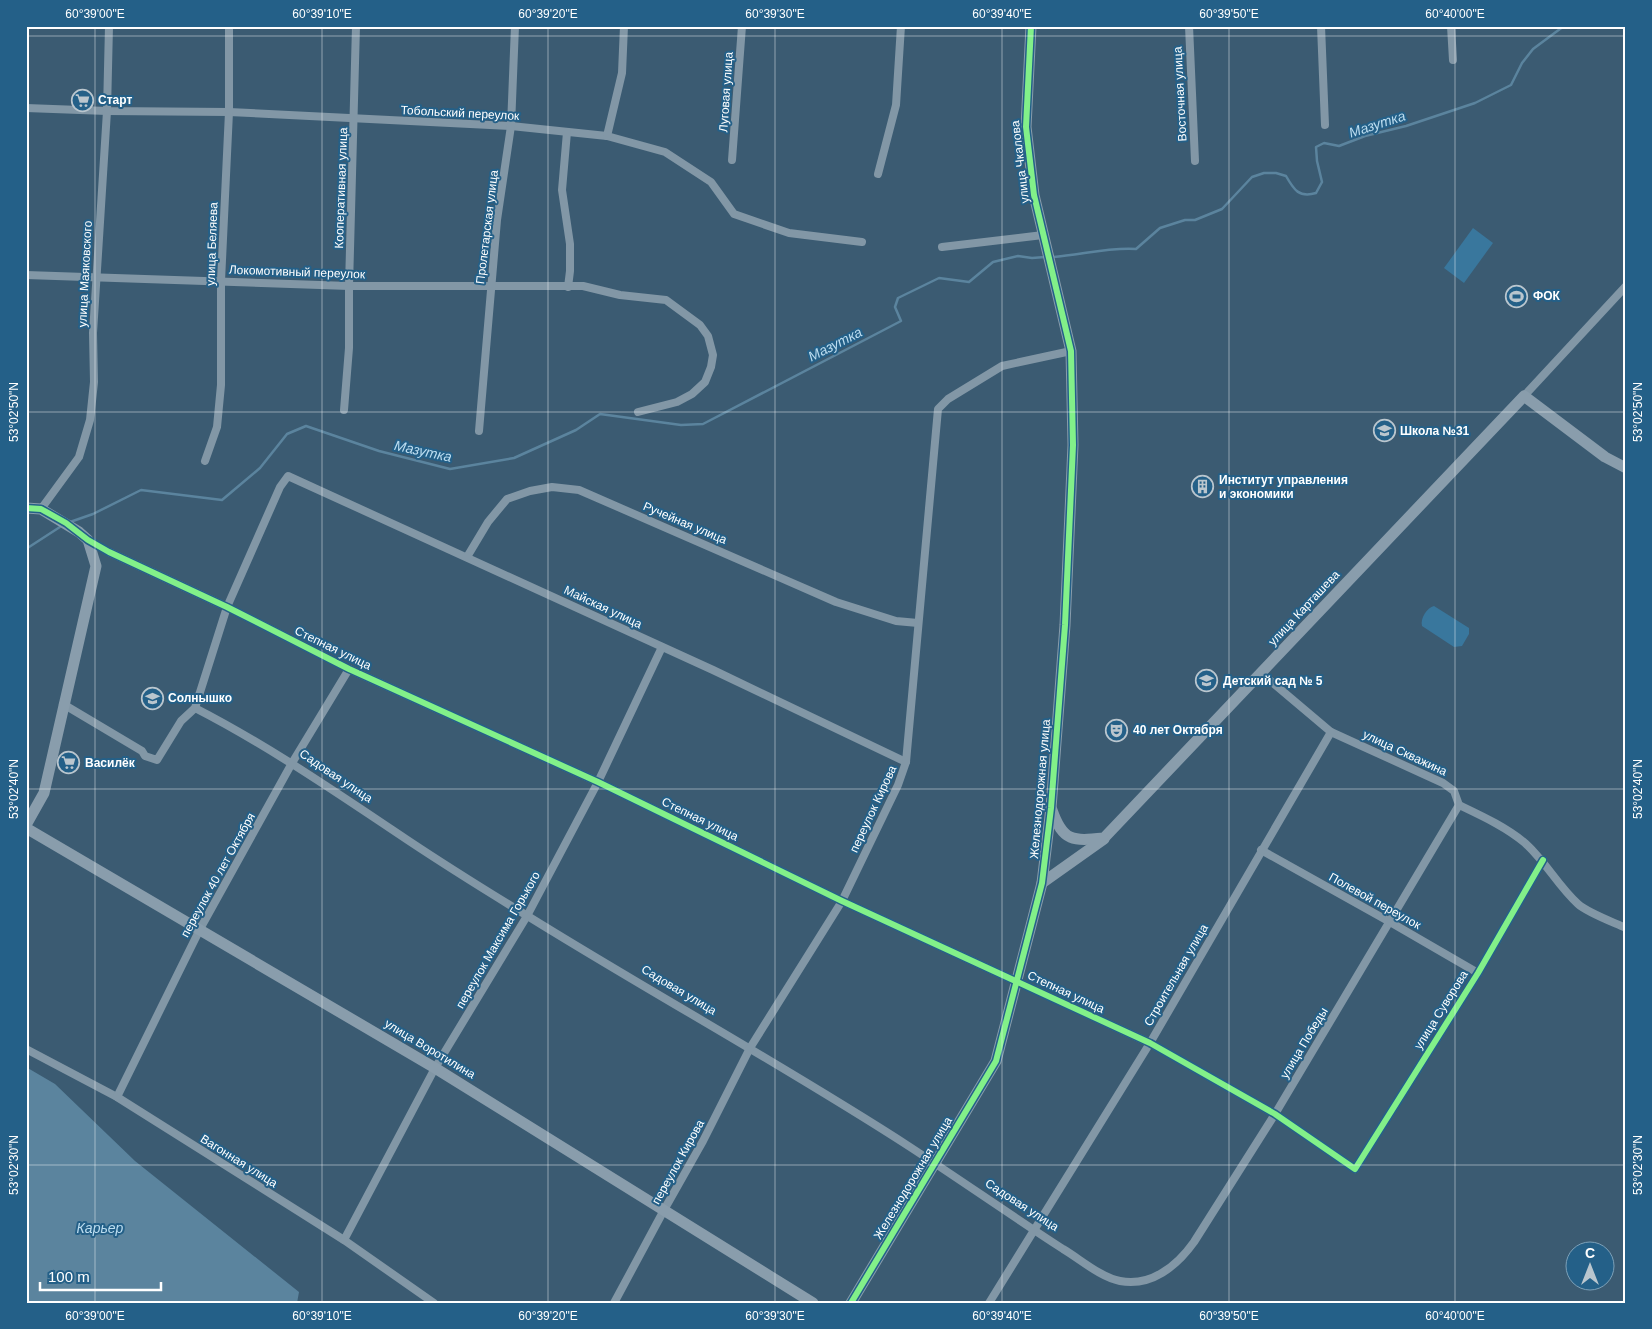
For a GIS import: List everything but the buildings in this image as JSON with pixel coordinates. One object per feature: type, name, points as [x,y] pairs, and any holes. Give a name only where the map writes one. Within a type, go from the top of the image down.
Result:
[{"type":"street","name":"улица Маяковского","points":[[41,509],[79,457],[90,420],[94,382],[93,334],[107,112],[109,26]]},
{"type":"street","name":"улица Беляева","points":[[205,461],[217,427],[221,384],[221,282],[229,112],[229,26]]},
{"type":"street","name":"Кооперативная улица","points":[[344,410],[349,348],[356,26]]},
{"type":"street","name":"Пролетарская улица","points":[[479,431],[497,220],[511,126],[515,26]]},
{"type":"street","points":[[607,136],[622,73],[624,26]]},
{"type":"street","name":"Луговая улица","points":[[732,160],[742,26]]},
{"type":"street","points":[[878,174],[896,104],[901,26]]},
{"type":"street","name":"улица Чкалова","points":[[1031,26],[1026,128],[1034,195],[1043,235]]},
{"type":"street","name":"Восточная улица","points":[[1189,26],[1194,161]]},
{"type":"street","points":[[1321,26],[1325,125]]},
{"type":"street","points":[[1451,26],[1453,60]]},
{"type":"street","name":"Тобольский переулок","points":[[26,108],[107,112],[229,112],[511,126],[607,136],[665,152],[710,182],[734,214],[789,233],[862,242]]},
{"type":"street","points":[[567,132],[562,190],[570,244],[568,287]]},
{"type":"street","points":[[942,247],[1043,235]]},
{"type":"street","name":"Железнодорожная улица","points":[[851,1303],[996,1061],[1042,883],[1051,808],[1065,625],[1073,445],[1071,351],[1043,235]]},
{"type":"street","name":"Локомотивный переулок","points":[[26,275],[349,286],[583,286],[620,295],[666,300],[700,325],[708,336],[713,355],[711,367],[705,382],[692,394],[677,402],[638,412]]},
{"type":"street","name":"улица Карташева","points":[[1042,883],[1104,838],[1626,286]]},
{"type":"street","name":"переулок Кирова","points":[[614,1303],[703,1141],[750,1048],[842,901],[898,784],[906,762],[938,408],[948,399],[1002,366],[1071,351]]},
{"type":"street","points":[[1524,396],[1605,457],[1626,468]]},
{"type":"street","name":"Майская улица","points":[[227,607],[280,487],[288,476],[662,647],[906,762]]},
{"type":"street","name":"Ручейная улица","points":[[467,557],[488,522],[507,499],[530,491],[552,487],[579,490],[836,602],[896,621],[918,622]]},
{"type":"street","name":"Степная улица","points":[[26,508],[41,509],[110,552],[227,607],[349,669],[598,782],[842,901],[1150,1043],[1275,1114],[1356,1169]]},
{"type":"street","points":[[26,826],[44,792],[96,566],[88,540]]},
{"type":"street","points":[[63,704],[142,751],[145,756],[158,760],[181,721],[195,708],[227,607]]},
{"type":"street","name":"переулок Максима Горького","points":[[344,1240],[435,1068],[527,916],[598,782],[662,647]]},
{"type":"street","name":"переулок 40 лет Октября","points":[[117,1097],[200,929],[292,763],[349,669]]},
{"type":"street","name":"улица Скважина","points":[[1261,674],[1331,732],[1443,783],[1454,791],[1460,805],[1509,831],[1543,860],[1556,879],[1579,905],[1626,928]]},
{"type":"street","name":"Садовая улица","points":[[195,708],[292,763],[408,841],[527,916],[750,1048],[934,1163],[1105,1276],[1120,1281],[1151,1278]]},
{"type":"street","name":"Строительная улица","points":[[989,1303],[1150,1043],[1331,732]]},
{"type":"street","name":"улица Победы","points":[[1151,1278],[1168,1270],[1182,1258],[1194,1242],[1275,1114],[1460,805]]},
{"type":"street","points":[[1051,808],[1061,831],[1072,839],[1104,838]]},
{"type":"street","name":"улица Воротилина","points":[[26,826],[435,1068],[813,1303]]},
{"type":"street","name":"Полевой переулок","points":[[1261,850],[1478,973]]},
{"type":"street","name":"улица Суворова","points":[[1356,1169],[1478,973],[1543,860]]},
{"type":"street","name":"Вагонная улица","points":[[26,1049],[117,1097],[344,1240],[434,1303]]},
{"type":"shaded area","points":[[1473,228],[1493,243],[1464,283],[1444,268]]},
{"type":"shaded area","points":[[1434,606],[1469,628],[1469,634],[1462,646],[1454,647],[1422,626],[1425,614]]},
{"type":"water","name":"Карьер","points":[[26,1067],[55,1084],[135,1161],[299,1292],[297,1303],[26,1303]]},
{"type":"waterway","name":"Мазутка","points":[[1053,257],[1115,249],[1136,249],[1160,228],[1185,220],[1195,220],[1222,209],[1252,177],[1264,173],[1276,173],[1286,176],[1301,194],[1316,193],[1322,182],[1316,147],[1324,143],[1339,146],[1365,136],[1406,126],[1475,103],[1511,85],[1522,63],[1533,49],[1564,26]]},
{"type":"waterway","name":"Мазутка","points":[[70,522],[93,514],[141,490],[222,500],[260,468],[287,434],[306,426],[379,451],[450,469],[514,458],[576,430],[600,414],[681,425],[703,424],[901,321],[895,307],[898,298],[939,278],[969,282],[993,262],[1018,256],[1045,257]]},
{"type":"waterway","name":"Мазутка","points":[[26,549],[63,525]]},
{"type":"cycle path","points":[[851,1303],[996,1061],[1042,883],[1051,808],[1065,625],[1073,445],[1071,351],[1034,195],[1026,127],[1031,26]]},
{"type":"cycle path","points":[[26,508],[41,509],[66,523],[88,540],[109,552],[227,607],[349,669],[598,782],[842,901],[1150,1043],[1275,1114],[1355,1169],[1478,973],[1543,860]]},
{"type":"place","name":"Старт","points":[[82,100]]},
{"type":"place","name":"ФОК","points":[[1517,296]]},
{"type":"place","name":"Школа №31","points":[[1384,431]]},
{"type":"place","name":"Институт управления и экономики","points":[[1203,487]]},
{"type":"place","name":"Детский сад № 5","points":[[1207,681]]},
{"type":"place","name":"Солнышко","points":[[152,698]]},
{"type":"place","name":"40 лет Октября","points":[[1117,730]]},
{"type":"place","name":"Василёк","points":[[69,763]]}]
